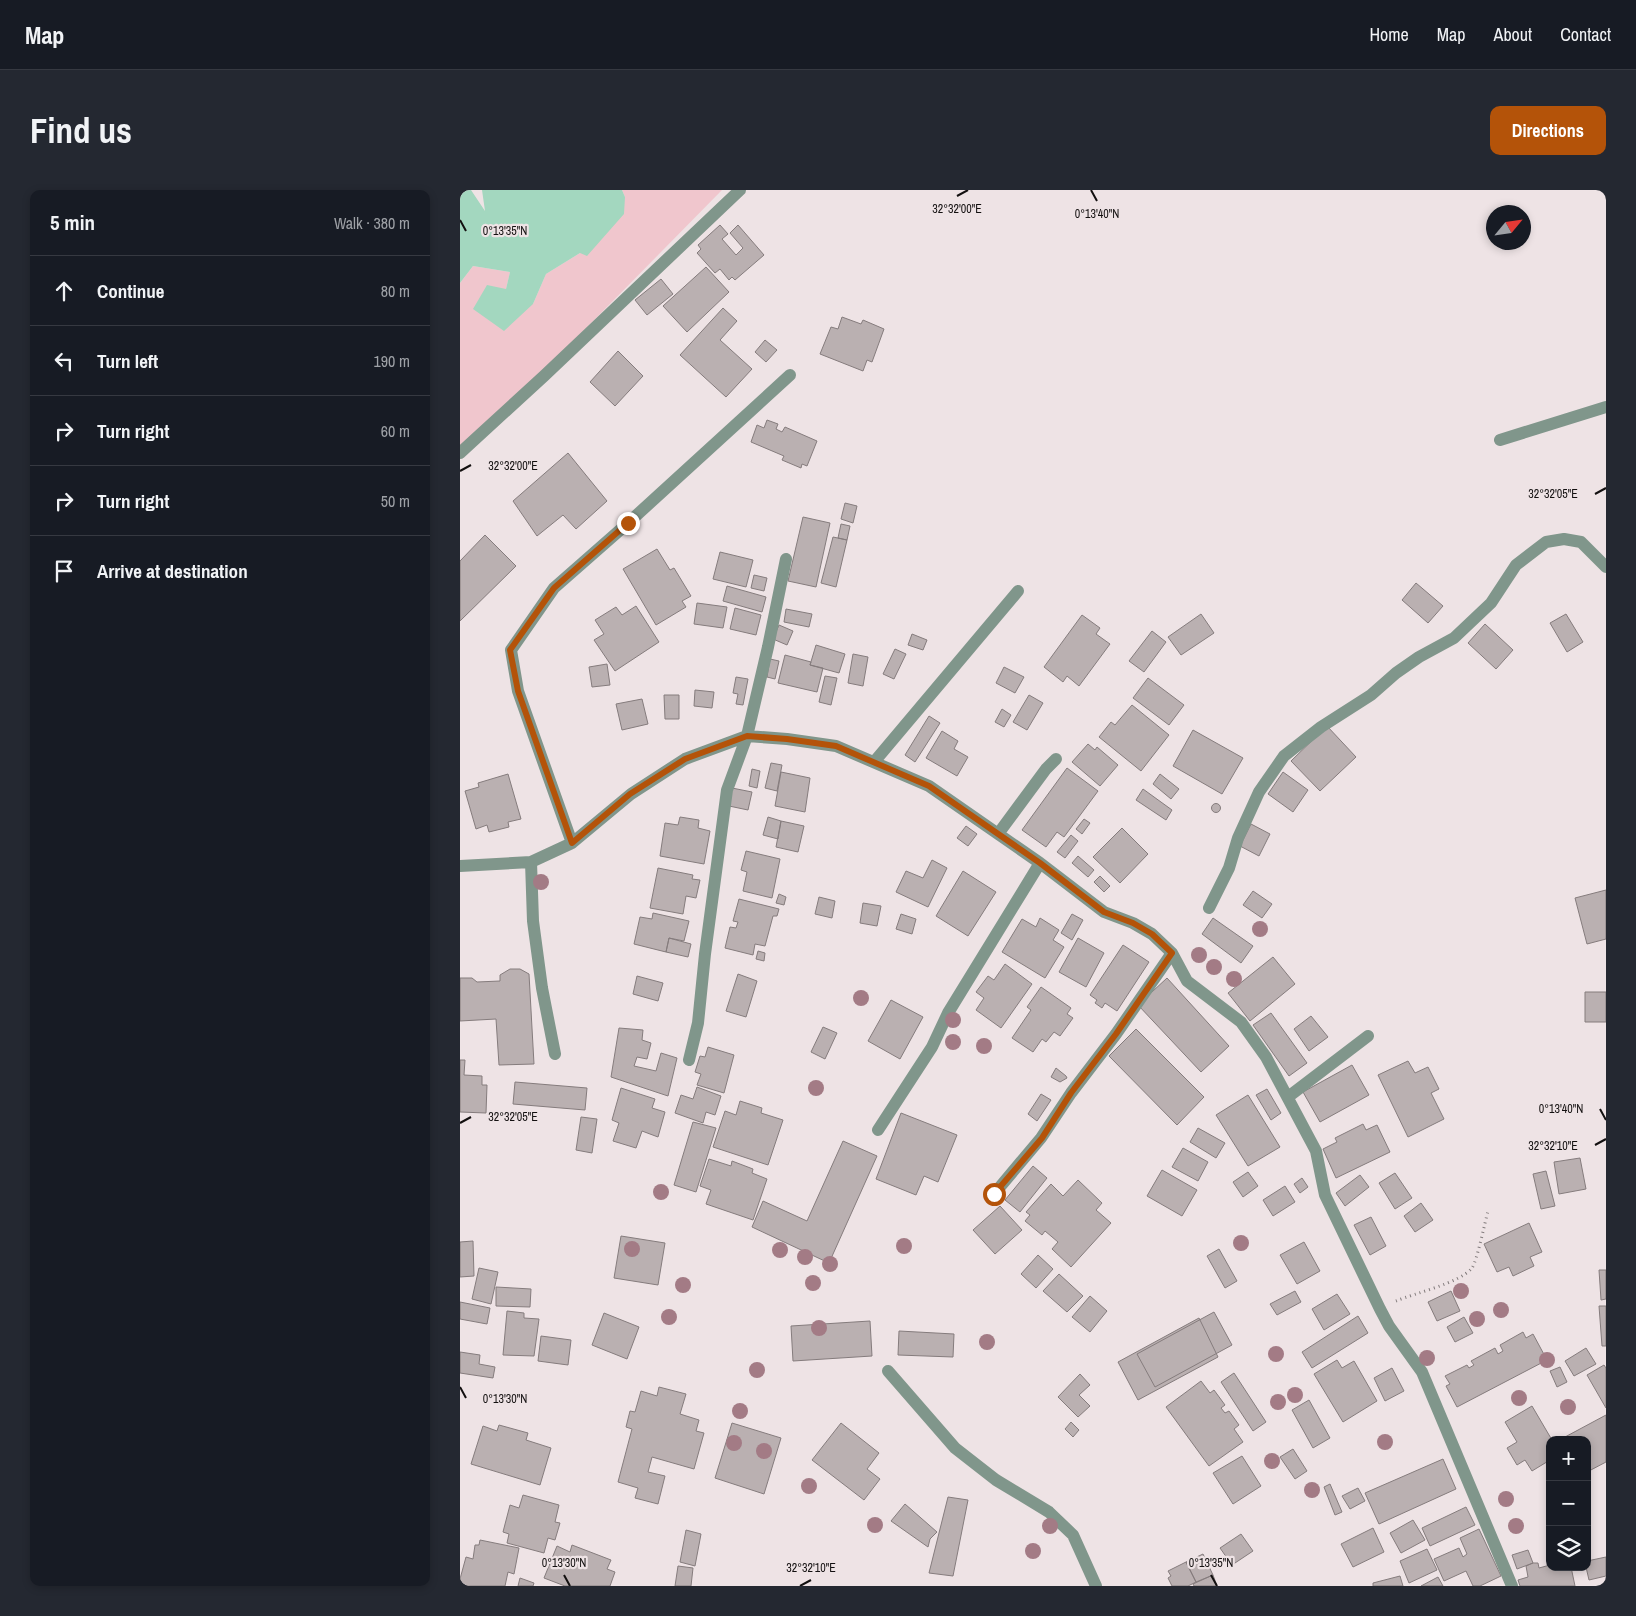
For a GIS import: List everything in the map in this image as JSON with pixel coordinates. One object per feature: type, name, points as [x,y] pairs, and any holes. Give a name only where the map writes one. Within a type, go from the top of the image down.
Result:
[{"type":"street","points":[[460,454],[740,190]]},
{"type":"street","points":[[572,843],[518,691],[510,650],[554,588],[790,375]]},
{"type":"street","points":[[1500,440],[1606,407]]},
{"type":"street","points":[[1209,908],[1229,868],[1238,838],[1260,792],[1284,756],[1321,727],[1371,695],[1396,673],[1419,657],[1454,638],[1491,603],[1516,565],[1546,542],[1564,539],[1581,542],[1606,567]]},
{"type":"street","points":[[689,1060],[698,1023],[705,954],[727,790],[747,736],[786,559]]},
{"type":"street","points":[[874,762],[1018,591]]},
{"type":"street","points":[[460,866],[531,862],[572,843],[630,794],[685,759],[747,736],[787,739],[836,746],[929,786],[1040,863],[1104,912],[1133,923],[1152,934],[1172,953],[1188,981],[1241,1022],[1266,1058],[1288,1097],[1316,1151],[1325,1195],[1380,1309],[1389,1326],[1422,1372],[1512,1586]]},
{"type":"street","points":[[998,834],[1046,769],[1056,759]]},
{"type":"street","points":[[531,862],[533,921],[542,988],[555,1054]]},
{"type":"street","points":[[878,1130],[932,1048],[948,1014],[1040,863]]},
{"type":"street","points":[[994,1194],[1042,1138],[1071,1093],[1116,1034],[1172,953]]},
{"type":"street","points":[[1288,1097],[1368,1036]]},
{"type":"street","points":[[888,1371],[955,1448],[996,1480],[1049,1512],[1073,1535],[1096,1586]]},
{"type":"path","points":[[1380,1309],[1408,1296],[1464,1275],[1473,1266],[1488,1211]]},
{"type":"shaded area","points":[[460,190],[471,190],[485,211],[482,190],[622,190],[625,197],[624,214],[587,256],[580,253],[546,274],[533,304],[504,331],[473,309],[487,285],[506,289],[510,272],[473,266],[460,283]]},
{"type":"shaded area","points":[[622,190],[722,190],[543,372],[460,447],[460,283],[473,266],[510,272],[506,289],[533,304],[546,274],[580,253],[625,197]]},
{"type":"building","points":[[720,225],[728,234],[722,239],[736,255],[743,248],[730,233],[738,225],[764,255],[735,280],[732,277],[729,280],[720,269],[715,273],[697,253],[701,249],[698,245]]},
{"type":"building","points":[[706,267],[729,292],[687,332],[663,306]]},
{"type":"building","points":[[661,279],[673,294],[647,315],[635,300]]},
{"type":"building","points":[[723,308],[737,321],[720,340],[752,369],[726,397],[680,355]]},
{"type":"building","points":[[842,317],[861,324],[863,320],[884,329],[872,362],[867,360],[863,371],[820,354],[831,327],[838,329]]},
{"type":"building","points":[[765,340],[777,350],[766,362],[755,352]]},
{"type":"building","points":[[618,351],[643,376],[615,406],[590,382]]},
{"type":"building","points":[[767,420],[778,424],[776,429],[782,432],[785,427],[817,441],[807,466],[802,464],[801,468],[782,460],[784,456],[751,442],[757,425],[764,428]]},
{"type":"building","points":[[568,453],[607,501],[576,529],[563,515],[537,536],[513,501]]},
{"type":"building","points":[[845,503],[857,506],[853,523],[841,519]]},
{"type":"building","points":[[803,517],[830,523],[816,587],[788,581]]},
{"type":"building","points":[[841,524],[850,526],[847,540],[838,538]]},
{"type":"building","points":[[485,535],[516,566],[460,621],[460,561]]},
{"type":"building","points":[[833,537],[847,540],[836,587],[821,583]]},
{"type":"building","points":[[657,549],[670,570],[674,568],[691,596],[682,601],[686,607],[656,625],[623,569]]},
{"type":"building","points":[[720,552],[753,560],[746,587],[713,579]]},
{"type":"building","points":[[754,575],[767,578],[764,591],[751,588]]},
{"type":"building","points":[[1416,583],[1443,606],[1428,623],[1402,600]]},
{"type":"building","points":[[727,586],[766,597],[762,612],[723,601]]},
{"type":"building","points":[[697,603],[727,607],[723,628],[694,624]]},
{"type":"building","points":[[636,606],[659,642],[615,671],[594,640],[604,634],[595,620],[616,607],[622,615]]},
{"type":"building","points":[[735,608],[761,615],[756,635],[730,629]]},
{"type":"building","points":[[786,609],[812,614],[809,627],[784,622]]},
{"type":"building","points":[[1201,614],[1214,633],[1181,655],[1168,637]]},
{"type":"building","points":[[1566,614],[1583,642],[1567,652],[1550,623]]},
{"type":"building","points":[[1082,615],[1100,628],[1096,634],[1110,644],[1079,686],[1067,676],[1063,682],[1044,667]]},
{"type":"building","points":[[1485,624],[1513,650],[1496,669],[1468,643]]},
{"type":"building","points":[[779,625],[793,631],[787,645],[773,639]]},
{"type":"building","points":[[1152,631],[1166,642],[1144,672],[1129,661]]},
{"type":"building","points":[[912,634],[927,640],[923,650],[908,645]]},
{"type":"building","points":[[816,645],[845,654],[839,673],[810,665]]},
{"type":"building","points":[[895,649],[906,654],[894,679],[883,674]]},
{"type":"building","points":[[853,654],[868,657],[863,686],[848,683]]},
{"type":"building","points":[[785,655],[811,662],[810,665],[823,668],[817,692],[778,683]]},
{"type":"building","points":[[770,659],[779,661],[775,679],[767,677]]},
{"type":"building","points":[[607,664],[610,685],[592,687],[589,667]]},
{"type":"building","points":[[1004,667],[1024,677],[1015,693],[996,683]]},
{"type":"building","points":[[825,676],[837,678],[831,705],[819,702]]},
{"type":"building","points":[[736,677],[748,679],[743,705],[736,704],[738,694],[733,693]]},
{"type":"building","points":[[1148,678],[1184,705],[1169,725],[1133,698]]},
{"type":"building","points":[[695,690],[714,692],[712,708],[694,706]]},
{"type":"building","points":[[664,695],[679,695],[679,719],[665,719]]},
{"type":"building","points":[[1029,695],[1043,703],[1027,730],[1013,722]]},
{"type":"building","points":[[642,699],[648,724],[622,730],[616,704]]},
{"type":"building","points":[[1132,705],[1169,735],[1141,771],[1099,737],[1111,722],[1115,725]]},
{"type":"building","points":[[1002,709],[1011,715],[1004,727],[995,722]]},
{"type":"building","points":[[929,716],[940,723],[915,762],[905,755]]},
{"type":"building","points":[[1327,726],[1356,757],[1320,791],[1291,761]]},
{"type":"building","points":[[1193,730],[1243,758],[1222,794],[1173,766]]},
{"type":"building","points":[[942,731],[958,741],[954,749],[968,757],[957,776],[926,758]]},
{"type":"building","points":[[1088,744],[1095,750],[1097,747],[1118,765],[1100,786],[1072,762]]},
{"type":"building","points":[[771,763],[782,765],[777,791],[765,788]]},
{"type":"building","points":[[1067,768],[1098,791],[1064,837],[1057,832],[1046,847],[1022,830]]},
{"type":"building","points":[[752,769],[760,771],[757,788],[749,786]]},
{"type":"building","points":[[781,772],[810,778],[805,812],[775,806]]},
{"type":"building","points":[[1283,772],[1308,790],[1293,812],[1268,794]]},
{"type":"building","points":[[508,774],[521,819],[508,822],[509,827],[489,832],[487,825],[476,829],[465,791],[479,787],[478,783]]},
{"type":"building","points":[[1160,774],[1179,789],[1171,799],[1153,784]]},
{"type":"building","points":[[732,788],[752,792],[748,810],[729,806]]},
{"type":"building","points":[[1143,789],[1172,810],[1166,820],[1136,800]]},
{"type":"building","points":[[1216,803],[1221,808],[1216,813],[1211,808]]},
{"type":"building","points":[[680,817],[699,820],[698,828],[710,831],[704,864],[660,856],[665,823],[678,825]]},
{"type":"building","points":[[768,817],[781,821],[778,839],[763,835]]},
{"type":"building","points":[[1084,819],[1090,823],[1082,834],[1076,829]]},
{"type":"building","points":[[781,821],[804,826],[798,852],[776,847]]},
{"type":"building","points":[[1251,824],[1270,834],[1259,856],[1240,846]]},
{"type":"building","points":[[966,826],[977,834],[968,846],[957,838]]},
{"type":"building","points":[[1122,828],[1148,854],[1120,883],[1093,857]]},
{"type":"building","points":[[1071,835],[1078,841],[1065,858],[1057,852]]},
{"type":"building","points":[[746,851],[780,859],[772,898],[743,891],[747,872],[741,870]]},
{"type":"building","points":[[1078,856],[1094,870],[1088,877],[1072,863]]},
{"type":"building","points":[[932,860],[947,868],[928,907],[896,892],[906,871],[923,878]]},
{"type":"building","points":[[658,868],[693,875],[692,879],[700,880],[696,898],[686,896],[683,914],[650,908]]},
{"type":"building","points":[[963,871],[996,892],[968,936],[936,916]]},
{"type":"building","points":[[1100,876],[1110,886],[1104,892],[1094,882]]},
{"type":"building","points":[[1606,890],[1606,939],[1587,944],[1575,898]]},
{"type":"building","points":[[1253,891],[1272,904],[1262,918],[1243,905]]},
{"type":"building","points":[[779,894],[786,897],[784,905],[776,903]]},
{"type":"building","points":[[819,897],[835,901],[832,918],[815,914]]},
{"type":"building","points":[[739,899],[779,909],[777,916],[773,916],[765,946],[755,944],[753,955],[725,948],[730,927],[736,928],[738,922],[733,921]]},
{"type":"building","points":[[863,903],[881,906],[877,926],[860,923]]},
{"type":"building","points":[[653,913],[689,921],[684,941],[669,938],[666,952],[634,944],[640,917],[652,919]]},
{"type":"building","points":[[901,914],[916,919],[912,934],[896,929]]},
{"type":"building","points":[[1072,914],[1083,920],[1072,940],[1061,933]]},
{"type":"building","points":[[1040,918],[1059,930],[1053,940],[1064,947],[1045,978],[1002,952],[1022,919],[1036,927]]},
{"type":"building","points":[[1213,918],[1253,946],[1241,963],[1202,934]]},
{"type":"building","points":[[669,938],[691,944],[688,957],[666,952]]},
{"type":"building","points":[[1078,938],[1104,953],[1086,987],[1059,972]]},
{"type":"building","points":[[1123,945],[1149,962],[1117,1011],[1105,1003],[1102,1008],[1095,1003],[1097,1000],[1090,995]]},
{"type":"building","points":[[758,951],[765,953],[764,961],[756,959]]},
{"type":"building","points":[[1273,957],[1295,984],[1250,1021],[1228,993]]},
{"type":"building","points":[[1005,964],[1032,984],[1001,1028],[976,1010],[984,998],[976,992],[988,976],[994,980]]},
{"type":"building","points":[[510,969],[520,969],[529,974],[534,1064],[499,1065],[496,1019],[460,1021],[460,978],[472,978],[477,982],[500,981],[500,975]]},
{"type":"building","points":[[738,974],[757,981],[746,1017],[726,1011]]},
{"type":"building","points":[[637,976],[663,983],[658,1001],[633,994]]},
{"type":"building","points":[[1167,978],[1229,1046],[1201,1072],[1138,1005]]},
{"type":"building","points":[[1041,987],[1071,1008],[1067,1014],[1073,1018],[1060,1036],[1054,1032],[1046,1042],[1042,1039],[1033,1052],[1012,1038],[1031,1010],[1027,1007]]},
{"type":"building","points":[[1585,992],[1606,992],[1606,1022],[1585,1022]]},
{"type":"building","points":[[891,1000],[923,1017],[900,1059],[868,1041]]},
{"type":"building","points":[[1271,1013],[1307,1063],[1289,1076],[1253,1025]]},
{"type":"building","points":[[1311,1016],[1328,1037],[1309,1051],[1294,1029]]},
{"type":"building","points":[[823,1027],[837,1033],[825,1059],[811,1052]]},
{"type":"building","points":[[619,1028],[643,1030],[642,1040],[651,1043],[647,1059],[637,1057],[634,1066],[656,1071],[661,1053],[677,1058],[668,1096],[611,1077]]},
{"type":"building","points":[[1136,1029],[1204,1097],[1177,1125],[1109,1056]]},
{"type":"building","points":[[708,1047],[734,1055],[724,1093],[697,1085],[701,1074],[695,1072],[700,1056],[705,1057]]},
{"type":"building","points":[[460,1060],[465,1060],[464,1075],[482,1076],[482,1085],[487,1085],[486,1113],[460,1112]]},
{"type":"building","points":[[1408,1061],[1415,1073],[1428,1067],[1439,1089],[1431,1093],[1444,1119],[1408,1137],[1378,1075]]},
{"type":"building","points":[[1352,1065],[1369,1095],[1320,1122],[1303,1092]]},
{"type":"building","points":[[1056,1068],[1067,1078],[1060,1082],[1051,1077]]},
{"type":"building","points":[[515,1082],[587,1088],[585,1110],[513,1104]]},
{"type":"building","points":[[697,1087],[721,1096],[715,1115],[706,1112],[703,1123],[675,1113],[681,1095],[693,1099]]},
{"type":"building","points":[[621,1088],[655,1099],[652,1108],[665,1112],[658,1137],[642,1131],[636,1148],[613,1141],[619,1123],[612,1120]]},
{"type":"building","points":[[1267,1089],[1281,1113],[1271,1120],[1256,1095]]},
{"type":"building","points":[[1041,1094],[1051,1100],[1037,1121],[1028,1114]]},
{"type":"building","points":[[1248,1095],[1280,1147],[1248,1166],[1216,1115]]},
{"type":"building","points":[[740,1101],[762,1108],[761,1113],[783,1120],[768,1165],[713,1147],[725,1111],[736,1115]]},
{"type":"building","points":[[901,1113],[957,1135],[938,1182],[924,1176],[916,1195],[876,1179]]},
{"type":"building","points":[[581,1117],[597,1119],[592,1153],[576,1150]]},
{"type":"building","points":[[693,1122],[716,1128],[696,1192],[674,1185]]},
{"type":"building","points":[[1363,1124],[1366,1130],[1377,1125],[1390,1152],[1336,1178],[1323,1149],[1337,1142],[1335,1138]]},
{"type":"building","points":[[1198,1128],[1225,1143],[1216,1158],[1190,1142]]},
{"type":"building","points":[[843,1141],[877,1156],[829,1263],[752,1227],[763,1201],[807,1221]]},
{"type":"building","points":[[1183,1148],[1208,1162],[1198,1181],[1172,1167]]},
{"type":"building","points":[[1580,1158],[1586,1189],[1559,1194],[1554,1162]]},
{"type":"building","points":[[709,1159],[731,1166],[732,1161],[753,1169],[752,1173],[767,1179],[753,1220],[706,1204],[711,1190],[700,1186]]},
{"type":"building","points":[[1033,1166],[1047,1178],[1020,1212],[1005,1200]]},
{"type":"building","points":[[1162,1170],[1197,1190],[1182,1216],[1147,1196]]},
{"type":"building","points":[[1546,1171],[1555,1206],[1541,1209],[1533,1174]]},
{"type":"building","points":[[1248,1172],[1258,1186],[1243,1197],[1233,1182]]},
{"type":"building","points":[[1395,1173],[1412,1198],[1395,1209],[1379,1183]]},
{"type":"building","points":[[1360,1175],[1369,1187],[1345,1206],[1336,1193]]},
{"type":"building","points":[[1302,1178],[1308,1187],[1300,1193],[1294,1184]]},
{"type":"building","points":[[1078,1180],[1102,1203],[1096,1210],[1111,1223],[1071,1267],[1052,1249],[1058,1242],[1045,1231],[1042,1235],[1025,1221],[1030,1215],[1026,1212],[1051,1184],[1063,1196]]},
{"type":"building","points":[[1285,1186],[1295,1202],[1273,1216],[1263,1200]]},
{"type":"building","points":[[1421,1203],[1433,1220],[1415,1232],[1404,1216]]},
{"type":"building","points":[[1000,1206],[1022,1230],[995,1254],[973,1230]]},
{"type":"building","points":[[1371,1217],[1386,1246],[1370,1255],[1354,1225]]},
{"type":"building","points":[[1529,1223],[1542,1252],[1530,1257],[1534,1266],[1513,1276],[1509,1267],[1497,1272],[1484,1244]]},
{"type":"building","points":[[621,1236],[665,1243],[658,1285],[614,1278]]},
{"type":"building","points":[[473,1241],[474,1276],[460,1277],[460,1242]]},
{"type":"building","points":[[1304,1242],[1320,1271],[1297,1284],[1280,1255]]},
{"type":"building","points":[[1219,1249],[1237,1281],[1225,1288],[1207,1256]]},
{"type":"building","points":[[1038,1255],[1053,1269],[1036,1288],[1021,1274]]},
{"type":"building","points":[[479,1268],[498,1272],[491,1304],[472,1299]]},
{"type":"building","points":[[1599,1270],[1606,1270],[1606,1299],[1601,1300]]},
{"type":"building","points":[[1059,1274],[1083,1296],[1067,1312],[1043,1291]]},
{"type":"building","points":[[496,1287],[531,1289],[530,1307],[496,1306]]},
{"type":"building","points":[[1295,1291],[1301,1302],[1277,1315],[1270,1304]]},
{"type":"building","points":[[1451,1291],[1460,1311],[1437,1321],[1428,1302]]},
{"type":"building","points":[[1337,1294],[1350,1314],[1324,1330],[1312,1309]]},
{"type":"building","points":[[1090,1296],[1107,1311],[1090,1332],[1072,1317]]},
{"type":"building","points":[[460,1302],[490,1308],[487,1324],[460,1319]]},
{"type":"building","points":[[1599,1306],[1606,1306],[1606,1346],[1602,1346]]},
{"type":"building","points":[[507,1311],[524,1313],[524,1318],[539,1319],[534,1356],[503,1355]]},
{"type":"building","points":[[1214,1312],[1232,1345],[1155,1387],[1137,1354]]},
{"type":"building","points":[[604,1313],[639,1327],[627,1359],[592,1345]]},
{"type":"building","points":[[1358,1316],[1368,1333],[1312,1368],[1302,1352]]},
{"type":"building","points":[[1464,1317],[1473,1333],[1455,1342],[1447,1327]]},
{"type":"building","points":[[1199,1318],[1218,1357],[1138,1400],[1118,1362]]},
{"type":"building","points":[[870,1321],[872,1356],[793,1361],[791,1326]]},
{"type":"building","points":[[899,1331],[954,1334],[953,1357],[898,1355]]},
{"type":"building","points":[[1523,1332],[1526,1338],[1533,1334],[1547,1360],[1457,1407],[1446,1386],[1450,1384],[1445,1376],[1467,1365],[1469,1368],[1474,1365],[1471,1361],[1495,1348],[1498,1354],[1503,1351],[1500,1345]]},
{"type":"building","points":[[541,1336],[571,1340],[568,1365],[538,1361]]},
{"type":"building","points":[[1586,1348],[1596,1364],[1574,1376],[1565,1361]]},
{"type":"building","points":[[460,1352],[480,1355],[479,1364],[495,1367],[493,1378],[460,1373]]},
{"type":"building","points":[[1337,1360],[1342,1368],[1354,1361],[1377,1401],[1343,1422],[1314,1374]]},
{"type":"building","points":[[1604,1365],[1606,1368],[1606,1408],[1587,1375]]},
{"type":"building","points":[[1560,1367],[1567,1382],[1557,1387],[1550,1371]]},
{"type":"building","points":[[1392,1368],[1404,1391],[1385,1401],[1374,1378]]},
{"type":"building","points":[[1234,1373],[1266,1422],[1253,1431],[1221,1382]]},
{"type":"building","points":[[1080,1374],[1090,1385],[1079,1395],[1090,1406],[1078,1417],[1058,1397]]},
{"type":"building","points":[[1201,1381],[1210,1393],[1214,1390],[1225,1405],[1221,1408],[1225,1413],[1229,1411],[1239,1425],[1234,1429],[1243,1442],[1209,1466],[1166,1407]]},
{"type":"building","points":[[659,1387],[686,1394],[680,1414],[699,1420],[696,1431],[704,1433],[694,1469],[652,1457],[648,1472],[665,1476],[658,1504],[635,1498],[638,1488],[618,1482],[632,1429],[626,1427],[630,1411],[635,1412],[641,1391],[657,1396]]},
{"type":"building","points":[[1309,1400],[1330,1438],[1313,1448],[1292,1410]]},
{"type":"building","points":[[1532,1406],[1550,1436],[1546,1436],[1546,1462],[1532,1471],[1525,1460],[1517,1465],[1507,1448],[1517,1442],[1505,1422]]},
{"type":"building","points":[[1606,1415],[1606,1462],[1591,1470],[1591,1436],[1567,1436]]},
{"type":"building","points":[[1071,1422],[1079,1430],[1073,1437],[1065,1429]]},
{"type":"building","points":[[732,1423],[781,1438],[764,1494],[715,1478]]},
{"type":"building","points":[[841,1423],[879,1453],[867,1469],[880,1479],[864,1500],[812,1460]]},
{"type":"building","points":[[499,1425],[528,1433],[526,1440],[551,1448],[540,1485],[471,1464],[483,1426],[497,1431]]},
{"type":"building","points":[[1293,1449],[1307,1471],[1295,1479],[1280,1457]]},
{"type":"building","points":[[1242,1456],[1261,1486],[1233,1504],[1213,1473]]},
{"type":"building","points":[[1443,1459],[1456,1489],[1379,1524],[1365,1493]]},
{"type":"building","points":[[1330,1484],[1342,1512],[1335,1515],[1324,1487]]},
{"type":"building","points":[[1358,1488],[1365,1501],[1350,1509],[1342,1496]]},
{"type":"building","points":[[523,1495],[559,1505],[555,1522],[560,1523],[555,1540],[548,1538],[544,1553],[507,1543],[509,1534],[503,1532],[510,1505],[519,1508]]},
{"type":"building","points":[[948,1497],[968,1500],[953,1576],[929,1573]]},
{"type":"building","points":[[905,1504],[937,1532],[930,1539],[928,1547],[891,1521]]},
{"type":"building","points":[[1466,1507],[1475,1525],[1430,1546],[1422,1528]]},
{"type":"building","points":[[1413,1520],[1425,1540],[1401,1553],[1390,1533]]},
{"type":"building","points":[[1373,1528],[1384,1552],[1353,1567],[1341,1544]]},
{"type":"building","points":[[1479,1529],[1501,1576],[1480,1586],[1473,1586],[1466,1571],[1444,1581],[1434,1559],[1459,1548],[1463,1557],[1467,1554],[1460,1538]]},
{"type":"building","points":[[686,1530],[701,1534],[695,1566],[680,1562]]},
{"type":"building","points":[[1241,1534],[1253,1551],[1232,1565],[1220,1548]]},
{"type":"building","points":[[480,1540],[519,1548],[514,1574],[508,1572],[505,1586],[460,1586],[466,1557],[473,1559],[475,1545],[479,1545]]},
{"type":"building","points":[[572,1545],[611,1560],[607,1569],[615,1572],[610,1586],[565,1586],[544,1578],[557,1546],[570,1552]]},
{"type":"building","points":[[1427,1549],[1437,1570],[1409,1583],[1400,1561]]},
{"type":"building","points":[[1528,1550],[1533,1563],[1517,1569],[1512,1555]]},
{"type":"building","points":[[1203,1554],[1213,1575],[1196,1582],[1186,1562]]},
{"type":"building","points":[[1606,1557],[1606,1576],[1589,1580],[1587,1571],[1591,1571],[1591,1560]]},
{"type":"building","points":[[1186,1562],[1196,1582],[1188,1586],[1172,1586],[1168,1578],[1171,1576],[1168,1571]]},
{"type":"building","points":[[1538,1563],[1539,1568],[1546,1566],[1546,1571],[1572,1571],[1575,1586],[1520,1586],[1518,1580],[1528,1577],[1526,1566]]},
{"type":"building","points":[[678,1566],[693,1568],[691,1586],[675,1586]]},
{"type":"building","points":[[1213,1575],[1217,1586],[1194,1586],[1193,1584]]},
{"type":"building","points":[[1400,1576],[1403,1586],[1373,1586],[1373,1583]]},
{"type":"building","points":[[1438,1577],[1443,1586],[1421,1586]]},
{"type":"building","points":[[520,1578],[534,1583],[533,1586],[518,1586]]},
{"type":"route","points":[[628,523],[554,588],[510,650],[518,691],[572,843],[630,794],[685,759],[747,736],[836,746],[929,786],[1040,863],[1104,912],[1133,923],[1152,934],[1172,953],[1116,1034],[1071,1093],[1042,1138],[994,1194]]}]
